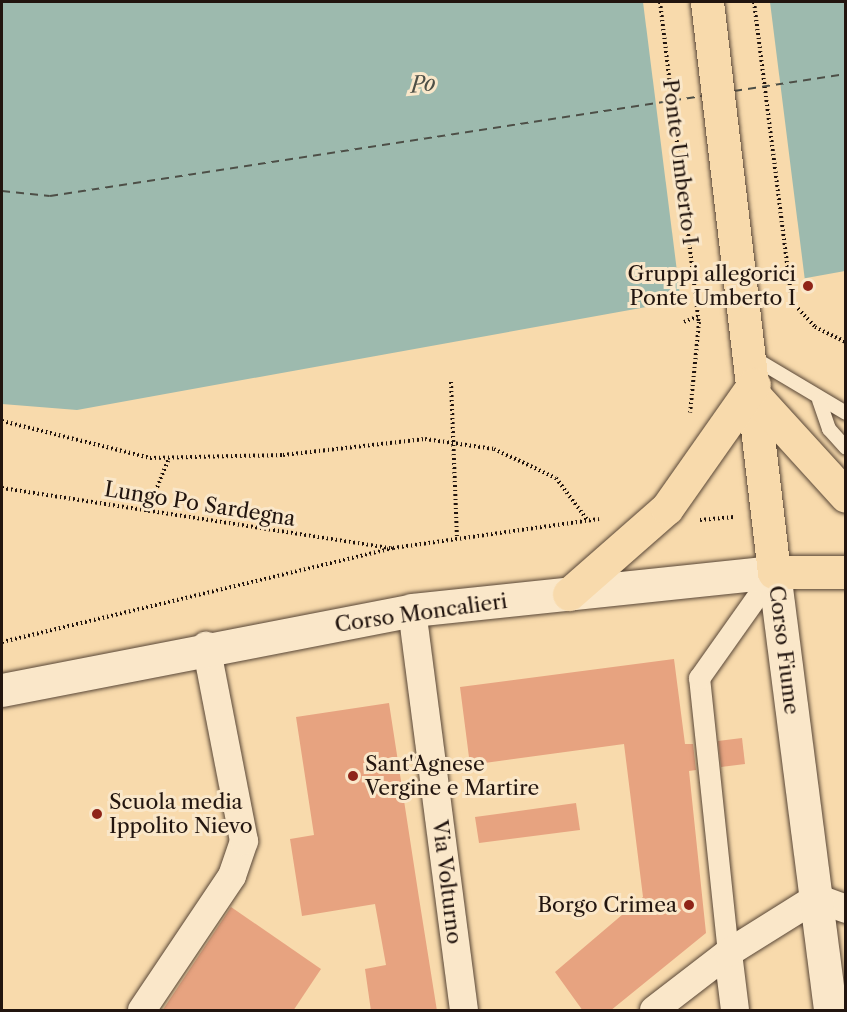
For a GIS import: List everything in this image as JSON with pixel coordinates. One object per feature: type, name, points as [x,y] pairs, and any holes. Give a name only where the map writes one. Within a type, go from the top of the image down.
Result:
[{"type":"main road","points":[[707,2],[747,320],[774,572]]},
{"type":"main road","points":[[753,379],[846,496]]},
{"type":"main road","points":[[568,594],[667,508],[753,379]]},
{"type":"main road","name":"Corso Moncalieri","points":[[2,690],[206,646],[412,610],[774,572],[846,572]]},
{"type":"main road","name":"Corso Fiume","points":[[774,572],[831,903],[830,1011]]},
{"type":"street","name":"Corso Fiume","points":[[735,1011],[699,678],[774,572]]},
{"type":"street","name":"Via Volturno","points":[[412,610],[464,1011]]},
{"type":"street","points":[[142,1011],[232,876],[244,841],[206,646]]},
{"type":"street","points":[[654,1011],[728,953],[831,903]]},
{"type":"lane","points":[[753,379],[819,400],[846,413]]},
{"type":"lane","points":[[819,400],[829,429],[846,448]]},
{"type":"path","name":"Ponte Umberto I","points":[[660,2],[699,316],[690,418]]},
{"type":"path","points":[[754,2],[792,302],[815,327],[846,342]]},
{"type":"path","points":[[684,322],[699,316]]},
{"type":"path","points":[[451,382],[457,540]]},
{"type":"path","points":[[2,422],[150,458],[283,455],[425,439],[494,449],[556,478],[589,522]]},
{"type":"path","points":[[147,512],[169,458]]},
{"type":"path","name":"Lungo Po Sardegna","points":[[2,488],[393,548]]},
{"type":"path","points":[[667,508],[683,521],[768,514]]},
{"type":"path","points":[[2,642],[393,548],[589,522],[610,516]]},
{"type":"water","name":"Po","points":[[2,2],[845,2],[845,271],[77,410],[2,404]]},
{"type":"pier","points":[[643,2],[770,2],[805,281],[681,303]]},
{"type":"building","points":[[674,659],[685,744],[693,744],[696,770],[689,771],[706,933],[610,1011],[583,1011],[555,972],[643,897],[624,744],[470,765],[460,687]]},
{"type":"building","name":"Sant'Agnese Vergine e Martire","points":[[389,703],[437,1011],[371,1011],[365,969],[386,965],[375,904],[302,916],[290,839],[314,835],[296,717]]},
{"type":"building","points":[[742,738],[745,764],[721,767],[718,741]]},
{"type":"building","points":[[576,803],[580,830],[479,843],[475,817]]},
{"type":"building","points":[[231,907],[321,969],[293,1011],[162,1011]]},
{"type":"ferry route","points":[[734,91],[846,74]]},
{"type":"ferry route","points":[[2,191],[50,196],[702,96]]},
{"type":"place","name":"Gruppi allegorici Ponte Umberto I","points":[[808,286]]},
{"type":"place","name":"Sant'Agnese Vergine e Martire","points":[[353,776]]},
{"type":"place","name":"Scuola media Ippolito Nievo","points":[[97,814]]},
{"type":"place","name":"Borgo Crimea","points":[[689,905]]}]
